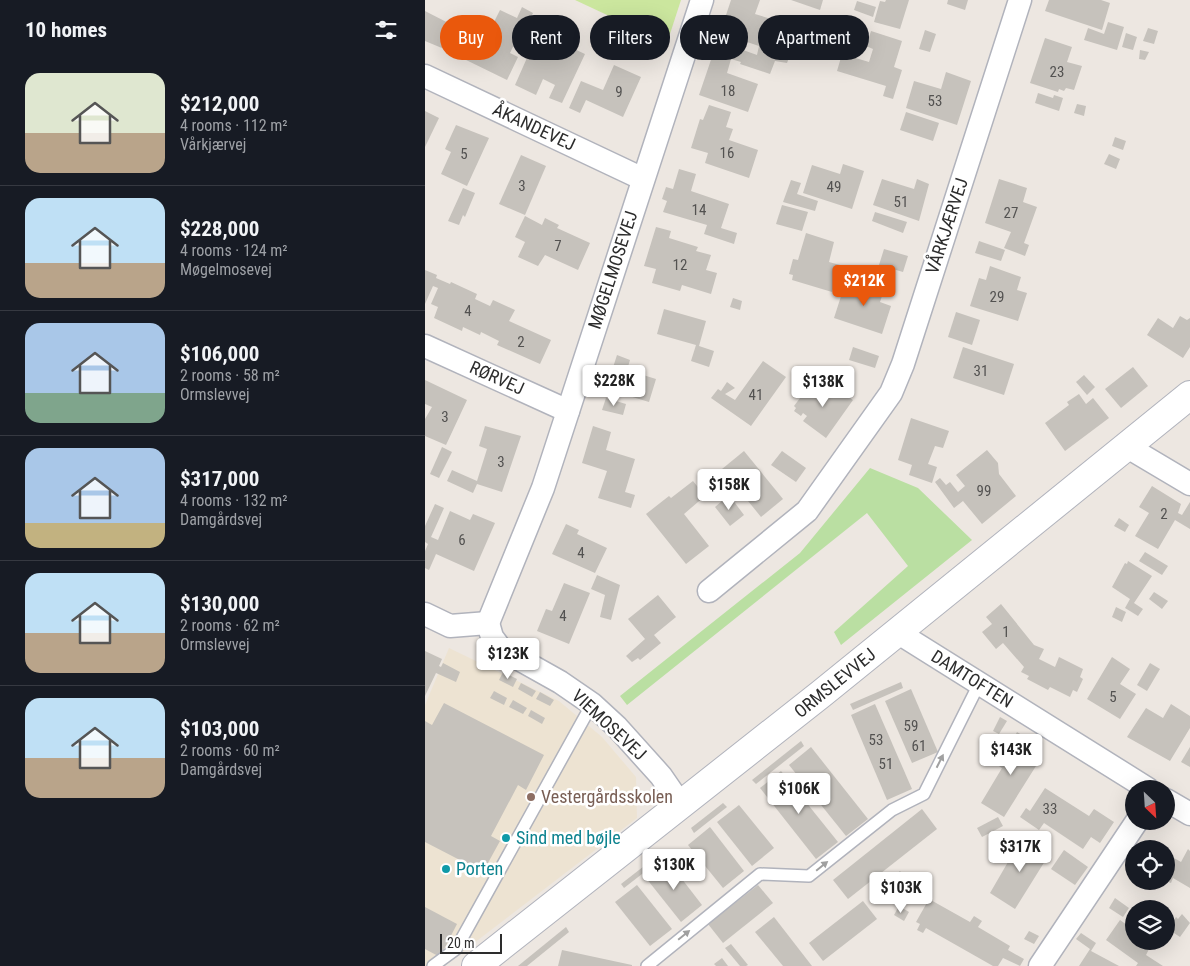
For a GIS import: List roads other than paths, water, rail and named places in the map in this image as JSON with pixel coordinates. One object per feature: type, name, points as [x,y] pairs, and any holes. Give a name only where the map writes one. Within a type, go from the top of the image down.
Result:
[{"type":"street","name":"MØGELMOSEVEJ","points":[[488,623],[543,488],[702,0]]},
{"type":"street","name":"VÅRKJÆRVEJ","points":[[709,591],[807,512],[891,393],[903,364],[1020,0]]},
{"type":"street","name":"ÅKANDEVEJ","points":[[425,76],[643,179]]},
{"type":"street","name":"RØRVEJ","points":[[425,346],[568,411]]},
{"type":"street","name":"ORMSLEVVEJ","points":[[476,966],[681,805],[1190,395]]},
{"type":"street","points":[[1126,446],[1190,484]]},
{"type":"street","points":[[425,614],[450,626],[488,623]]},
{"type":"street","name":"VIEMOSEVEJ","points":[[488,623],[492,637],[501,650],[560,682],[592,704],[634,744],[661,776],[681,805]]},
{"type":"street","name":"DAMTOFTEN","points":[[897,632],[1134,780]]},
{"type":"street","points":[[1175,805],[1190,814]]},
{"type":"street","points":[[1040,966],[1131,830]]},
{"type":"lane","points":[[647,966],[760,874],[809,876],[892,810],[924,794],[979,684]]},
{"type":"lane","points":[[433,966],[456,949],[592,704]]},
{"type":"place","name":"Vestergårdsskolen","points":[[531,797]]},
{"type":"place","name":"Sind med bøjle","points":[[506,838]]},
{"type":"place","name":"Porten","points":[[446,869]]}]
